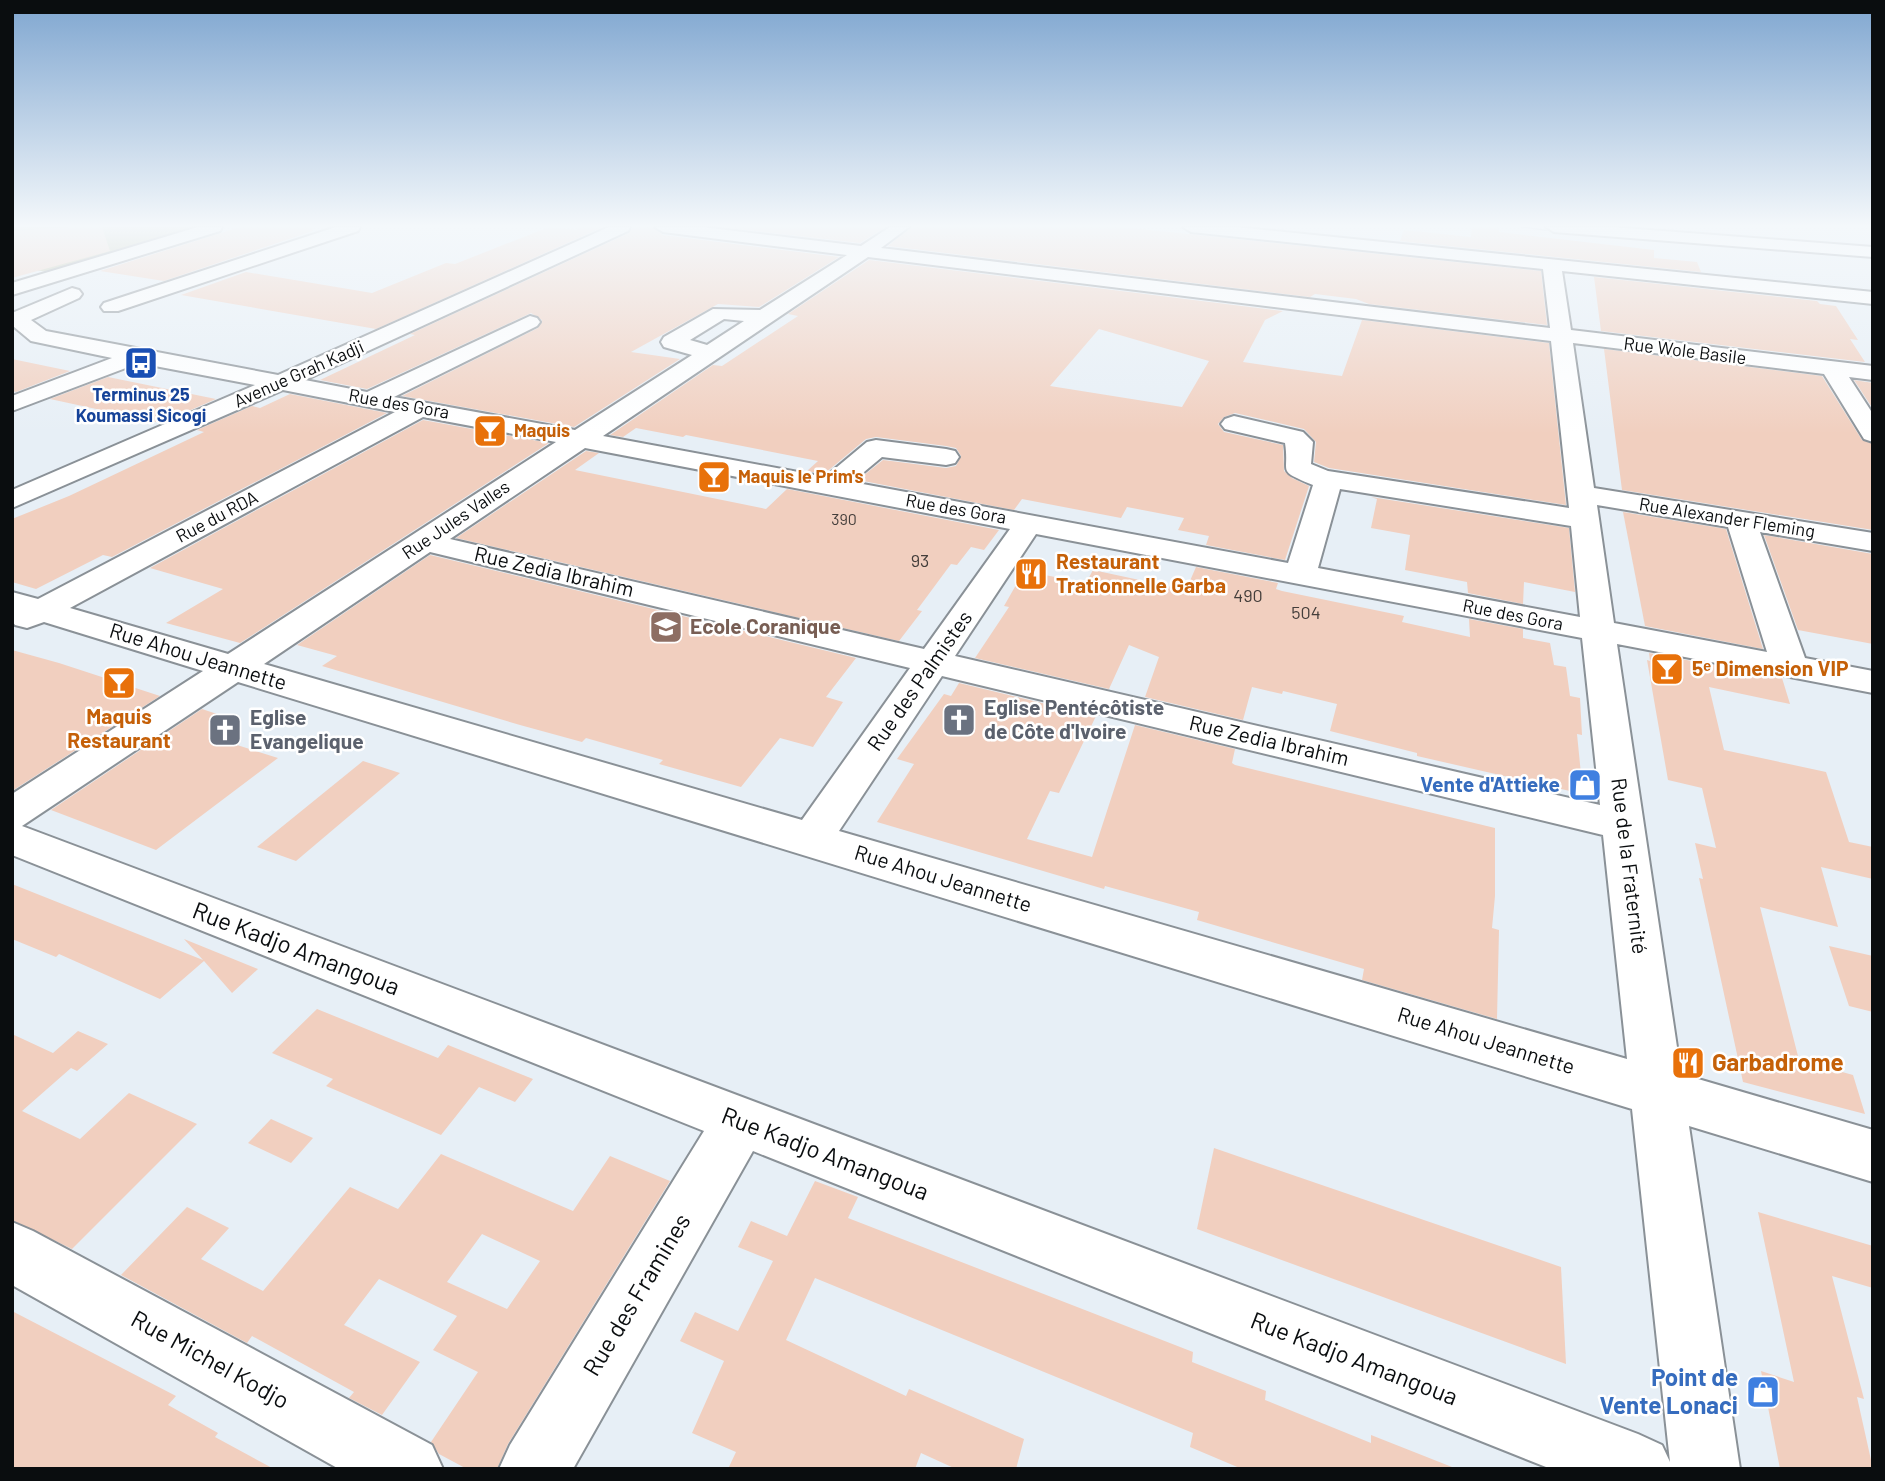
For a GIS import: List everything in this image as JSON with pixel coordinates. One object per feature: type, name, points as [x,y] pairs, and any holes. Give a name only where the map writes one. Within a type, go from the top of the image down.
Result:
[{"type":"street","points":[[67,296],[20,317],[20,322],[39,336],[144,296]]},
{"type":"street","points":[[88,296],[111,302],[111,307]]},
{"type":"street","name":"Avenue Grah Kadji","points":[[12,500],[470,296]]},
{"type":"street","name":"Rue Jules Valles","points":[[12,814],[576,439],[796,296]]},
{"type":"street","name":"Rue Wole Basile","points":[[1243,296],[1873,373]]},
{"type":"street","name":"Rue de la Fraternité","points":[[1561,296],[1561,335],[1705,1469]]},
{"type":"street","points":[[710,353],[672,342],[720,313],[765,317]]},
{"type":"street","points":[[371,399],[530,322]]},
{"type":"street","name":"Rue des Gora","points":[[39,336],[1873,682]]},
{"type":"street","points":[[1860,349],[1873,368]]},
{"type":"street","points":[[12,404],[138,356]]},
{"type":"street","points":[[1832,368],[1873,434]]},
{"type":"street","name":"Rue du RDA","points":[[22,613],[421,408]]},
{"type":"street","points":[[1234,424],[1294,437],[1300,442],[1297,463],[1299,469],[1328,481],[1300,575]]},
{"type":"street","points":[[831,486],[876,448],[946,457]]},
{"type":"street","name":"Rue Alexander Fleming","points":[[1328,481],[1339,478],[1741,521],[1873,542]]},
{"type":"street","points":[[1741,521],[1790,667]]},
{"type":"street","name":"Rue des Palmistes","points":[[811,840],[1029,523]]},
{"type":"street","name":"Rue Zedia Ibrahim","points":[[424,542],[1623,825]]},
{"type":"street","name":"Rue Ahou Jeannette","points":[[22,613],[233,668],[1873,1156]]},
{"type":"street","name":"Rue Kadjo Amangoua","points":[[12,838],[1638,1469]]},
{"type":"street","name":"Rue des Framines","points":[[534,1469],[741,1121]]},
{"type":"street","name":"Rue Michel Kodjo","points":[[12,1252],[408,1469]]},
{"type":"building","points":[[187,296],[449,296],[376,329]]},
{"type":"building","points":[[492,296],[776,296],[759,307],[718,304],[631,352],[680,359],[574,427],[402,396],[538,328],[542,320],[531,313],[367,389],[320,380],[415,335],[410,334]]},
{"type":"building","points":[[815,296],[1162,296],[1283,311],[1265,320],[1243,362],[1342,376],[1362,320],[1549,343],[1566,505],[1329,468],[1314,462],[1316,442],[1304,429],[1235,413],[1224,417],[1218,424],[1224,432],[1283,445],[1284,471],[1309,486],[1285,560],[1206,545],[1209,536],[1178,530],[1184,518],[1127,507],[1121,518],[1022,499],[1014,510],[858,480],[883,460],[946,468],[956,466],[961,456],[956,448],[946,446],[876,437],[866,439],[824,474],[807,471],[818,461],[686,435],[683,437],[636,428],[623,437],[610,435],[713,365],[722,366],[798,316],[788,314]],"holes":[[[1099,329],[1209,361],[1182,407],[1050,386]]]},
{"type":"building","points":[[1332,296],[1544,296],[1547,325],[1369,304],[1356,299]]},
{"type":"building","points":[[1596,296],[1772,296],[1817,301],[1820,304],[1836,306],[1858,340],[1850,339],[1865,362],[1601,331]]},
{"type":"building","points":[[1604,349],[1822,376],[1862,440],[1873,444],[1873,530],[1622,490]]},
{"type":"building","points":[[12,359],[70,371],[16,392],[12,391]]},
{"type":"building","points":[[108,377],[216,399],[161,423],[50,399]]},
{"type":"building","points":[[1854,380],[1873,383],[1873,409]]},
{"type":"building","points":[[290,394],[387,413],[112,557],[103,555],[36,589],[12,582],[12,519],[69,496],[204,432],[197,430],[252,406],[260,408]]},
{"type":"building","points":[[423,420],[549,443],[240,643],[166,623],[223,589],[150,568]]},
{"type":"building","points":[[586,451],[599,453],[575,470],[766,509],[787,489],[999,530],[984,550],[971,547],[957,565],[951,564],[917,610],[922,611],[899,641],[456,538]]},
{"type":"building","points":[[1371,497],[1569,528],[1575,592],[1524,582],[1523,604],[1468,593],[1467,582],[1405,570],[1410,535],[1371,528],[1377,499]]},
{"type":"building","points":[[1623,512],[1726,529],[1763,649],[1645,626]]},
{"type":"building","points":[[1764,535],[1873,554],[1873,644],[1798,630]]},
{"type":"building","points":[[430,555],[856,658],[826,697],[843,702],[813,747],[780,738],[741,787],[659,764],[663,760],[586,738],[582,742],[520,725],[322,666],[337,656],[297,645]]},
{"type":"building","points":[[1196,567],[1278,583],[1276,589],[1282,591],[1404,616],[1402,622],[1470,637],[1469,619],[1523,629],[1523,638],[1550,643],[1554,665],[1566,667],[1570,696],[1580,698],[1582,735],[1577,734],[1583,794],[1417,756],[1417,753],[1330,731],[1337,704],[1283,691],[1282,694],[1252,687],[1243,720],[1145,697],[1159,657],[1129,645],[1109,689],[975,658],[1009,607],[1004,606],[1024,571],[1086,583],[1093,570],[1186,590]]},
{"type":"building","points":[[12,650],[59,663],[160,696],[12,791]]},
{"type":"building","points":[[1649,653],[1782,678],[1790,704],[1709,687],[1724,750],[1826,772],[1849,842],[1873,847],[1873,879],[1821,867],[1838,927],[1760,907],[1799,1060],[1853,1075],[1865,1114],[1743,1082],[1699,878],[1703,879],[1695,843],[1716,848],[1702,788],[1668,780],[1647,660],[1650,661]]},
{"type":"building","points":[[959,683],[1096,716],[1059,793],[1050,791],[1027,839],[1092,857],[1135,725],[1235,749],[1232,763],[1235,765],[1495,828],[1492,928],[1499,930],[1497,1019],[1362,980],[1364,969],[1197,920],[1199,912],[1105,886],[1104,889],[877,822],[914,764],[897,759],[944,694],[951,696]]},
{"type":"building","points":[[202,709],[241,722],[218,739],[278,758],[156,850],[51,810]]},
{"type":"building","points":[[363,761],[400,773],[296,861],[257,847]]},
{"type":"building","points":[[12,884],[203,960],[184,939],[258,969],[232,993],[204,961],[160,999],[59,954],[56,957],[12,939]]},
{"type":"building","points":[[1829,946],[1873,956],[1873,1012],[1849,1006]]},
{"type":"building","points":[[317,1009],[438,1058],[448,1045],[533,1079],[515,1102],[479,1087],[441,1135],[326,1086],[333,1079],[272,1053]]},
{"type":"building","points":[[78,1031],[108,1044],[77,1071],[71,1068],[22,1111],[80,1139],[129,1093],[197,1124],[72,1249],[12,1220],[12,1034],[53,1053]]},
{"type":"building","points":[[271,1119],[313,1138],[291,1163],[248,1143]]},
{"type":"building","points":[[1214,1148],[1561,1267],[1566,1364],[1197,1229]]},
{"type":"building","points":[[441,1154],[573,1211],[610,1156],[670,1181],[508,1444],[497,1469],[467,1469],[439,1454],[431,1442],[478,1372],[433,1350],[457,1316],[379,1279],[344,1325],[420,1362],[382,1415],[349,1398],[354,1392],[252,1336],[247,1343],[121,1275],[187,1207],[229,1228],[201,1259],[263,1291],[350,1187],[398,1209]],"holes":[[[482,1234],[540,1261],[507,1309],[447,1282]]]},
{"type":"building","points":[[815,1181],[858,1197],[848,1218],[1193,1352],[1192,1362],[1266,1391],[1265,1400],[1371,1443],[1371,1435],[1452,1469],[1242,1469],[1190,1447],[1193,1433],[815,1278],[786,1340],[906,1396],[909,1389],[1024,1439],[1016,1469],[956,1469],[921,1453],[915,1469],[728,1469],[736,1452],[692,1433],[724,1361],[680,1341],[695,1312],[738,1331],[773,1261],[738,1247],[751,1221],[787,1236]]},
{"type":"building","points":[[1758,1212],[1873,1246],[1873,1288],[1832,1276],[1864,1399],[1857,1397],[1873,1469],[1780,1469],[1761,1371],[1794,1382]]},
{"type":"building","points":[[12,1311],[176,1396],[168,1405],[218,1433],[215,1437],[274,1469],[12,1469]]},
{"type":"place","name":"Terminus 25 Koumassi Sicogi","points":[[141,363]]},
{"type":"place","name":"Maquis","points":[[490,431]]},
{"type":"place","name":"Maquis le Prim's","points":[[714,477]]},
{"type":"place","name":"Restaurant Trationnelle Garba","points":[[1031,574]]},
{"type":"place","name":"Ecole Coranique","points":[[666,627]]},
{"type":"place","name":"5ᵉ Dimension VIP","points":[[1667,669]]},
{"type":"place","name":"Maquis Restaurant","points":[[119,683]]},
{"type":"place","name":"Eglise Pentécôtiste de Côte d'Ivoire","points":[[959,720]]},
{"type":"place","name":"Eglise Evangelique","points":[[225,730]]},
{"type":"place","name":"Vente d'Attieke","points":[[1585,785]]},
{"type":"place","name":"Garbadrome","points":[[1688,1063]]},
{"type":"place","name":"Point de Vente Lonaci","points":[[1763,1392]]}]
